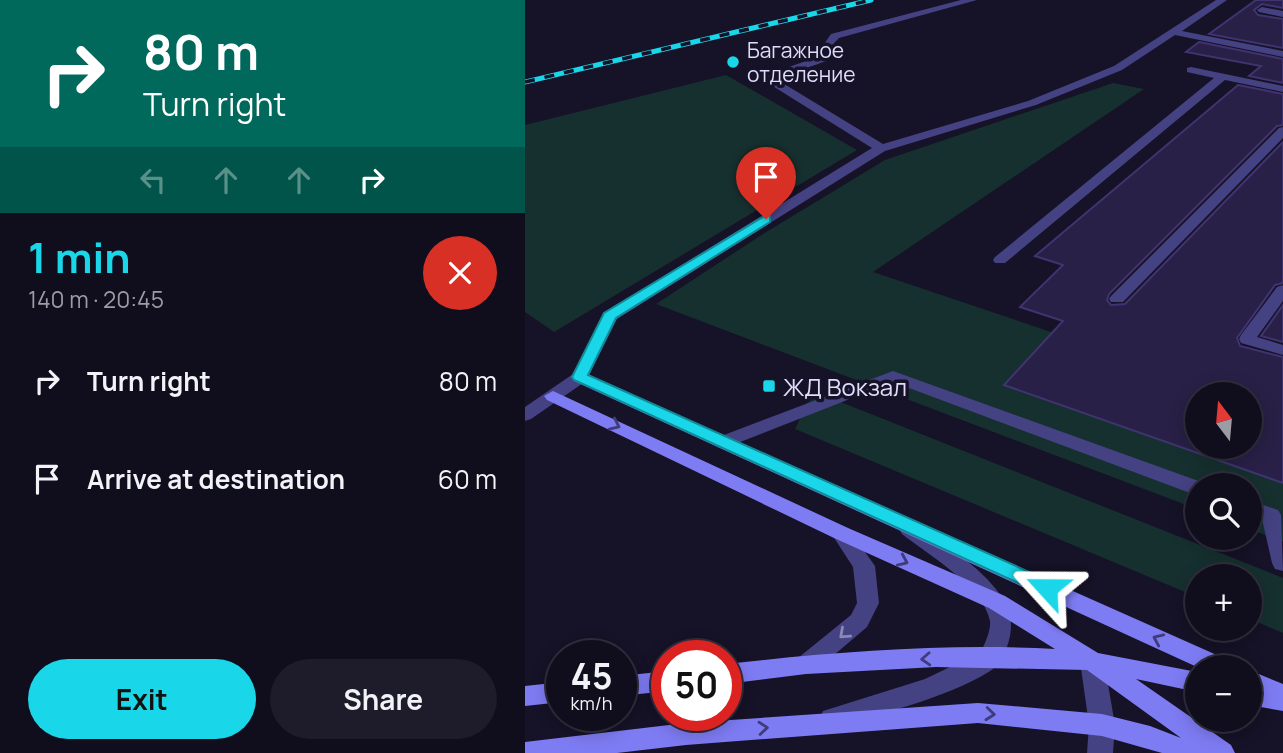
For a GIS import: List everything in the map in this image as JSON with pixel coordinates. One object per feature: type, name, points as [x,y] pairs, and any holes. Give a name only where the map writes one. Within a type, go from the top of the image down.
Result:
[{"type":"main road","points":[[580,377],[1194,655]]},
{"type":"main road","points":[[553,396],[841,533],[997,602],[1092,661],[1222,753]]},
{"type":"main road","points":[[742,672],[936,658],[991,658],[1092,661],[1185,680]]},
{"type":"main road","points":[[1262,686],[1283,695]]},
{"type":"main road","points":[[525,696],[546,694]]},
{"type":"main road","points":[[1262,698],[1283,703]]},
{"type":"main road","points":[[525,753],[812,723],[978,713],[1102,725],[1150,737],[1191,753]]},
{"type":"street","points":[[881,148],[813,103],[767,78],[839,53],[829,44],[835,36],[972,0]]},
{"type":"street","points":[[525,415],[580,377],[610,316],[881,148],[1032,103],[1118,68],[1222,0]]},
{"type":"street","points":[[1262,10],[1283,14]]},
{"type":"street","points":[[1173,32],[1283,54]]},
{"type":"street","points":[[1191,70],[1283,89]]},
{"type":"street","points":[[1000,260],[1222,77]]},
{"type":"street","points":[[1117,299],[1283,131]]},
{"type":"street","points":[[1283,290],[1247,339],[1283,350]]},
{"type":"street","points":[[723,442],[893,376],[1185,484]]},
{"type":"street","points":[[1262,512],[1271,515],[1283,563]]},
{"type":"street","points":[[812,723],[915,695],[956,679],[991,658],[1002,624],[997,602],[898,520]]},
{"type":"street","points":[[806,666],[859,621],[868,603],[864,566],[841,533]]},
{"type":"street","points":[[1092,661],[1102,725],[1100,753]]},
{"type":"green space","points":[[726,75],[857,150],[554,332],[525,312],[525,125]]},
{"type":"green space","points":[[1113,83],[1144,89],[873,272],[1199,382],[1185,382],[1185,459],[1262,459],[1262,432],[1283,410],[1283,542],[1262,534],[1262,473],[1185,473],[1185,504],[656,304],[763,234],[885,160]]},
{"type":"green space","points":[[813,391],[1185,539],[1185,550],[1213,550],[1248,564],[1185,564],[1185,592],[795,429]]},
{"type":"green space","points":[[1262,570],[1283,578],[1283,633],[1262,624]]},
{"type":"building","points":[[1256,0],[1283,0],[1283,8],[1262,4],[1254,10],[1258,15],[1283,19],[1283,48],[1209,34]]},
{"type":"building","points":[[1199,42],[1283,59],[1283,83],[1249,76],[1261,66],[1186,52]]},
{"type":"building","points":[[1238,85],[1283,94],[1283,125],[1277,126],[1109,294],[1107,300],[1111,305],[1125,304],[1283,142],[1283,283],[1275,285],[1237,338],[1240,346],[1283,357],[1283,483],[1262,476],[1262,473],[1255,473],[1215,459],[1262,459],[1262,382],[1185,382],[1185,449],[1004,385],[1063,321],[1020,307],[1063,265],[1035,256]]},
{"type":"building","points":[[1283,305],[1283,342],[1261,336]]},
{"type":"railway","points":[[525,82],[871,0]]},
{"type":"place","name":"Багажное отделение","points":[[733,62]]},
{"type":"place","name":"ЖД Вокзал","points":[[769,386]]},
{"type":"route","points":[[766,219],[610,316],[580,377],[1047,588]]}]
